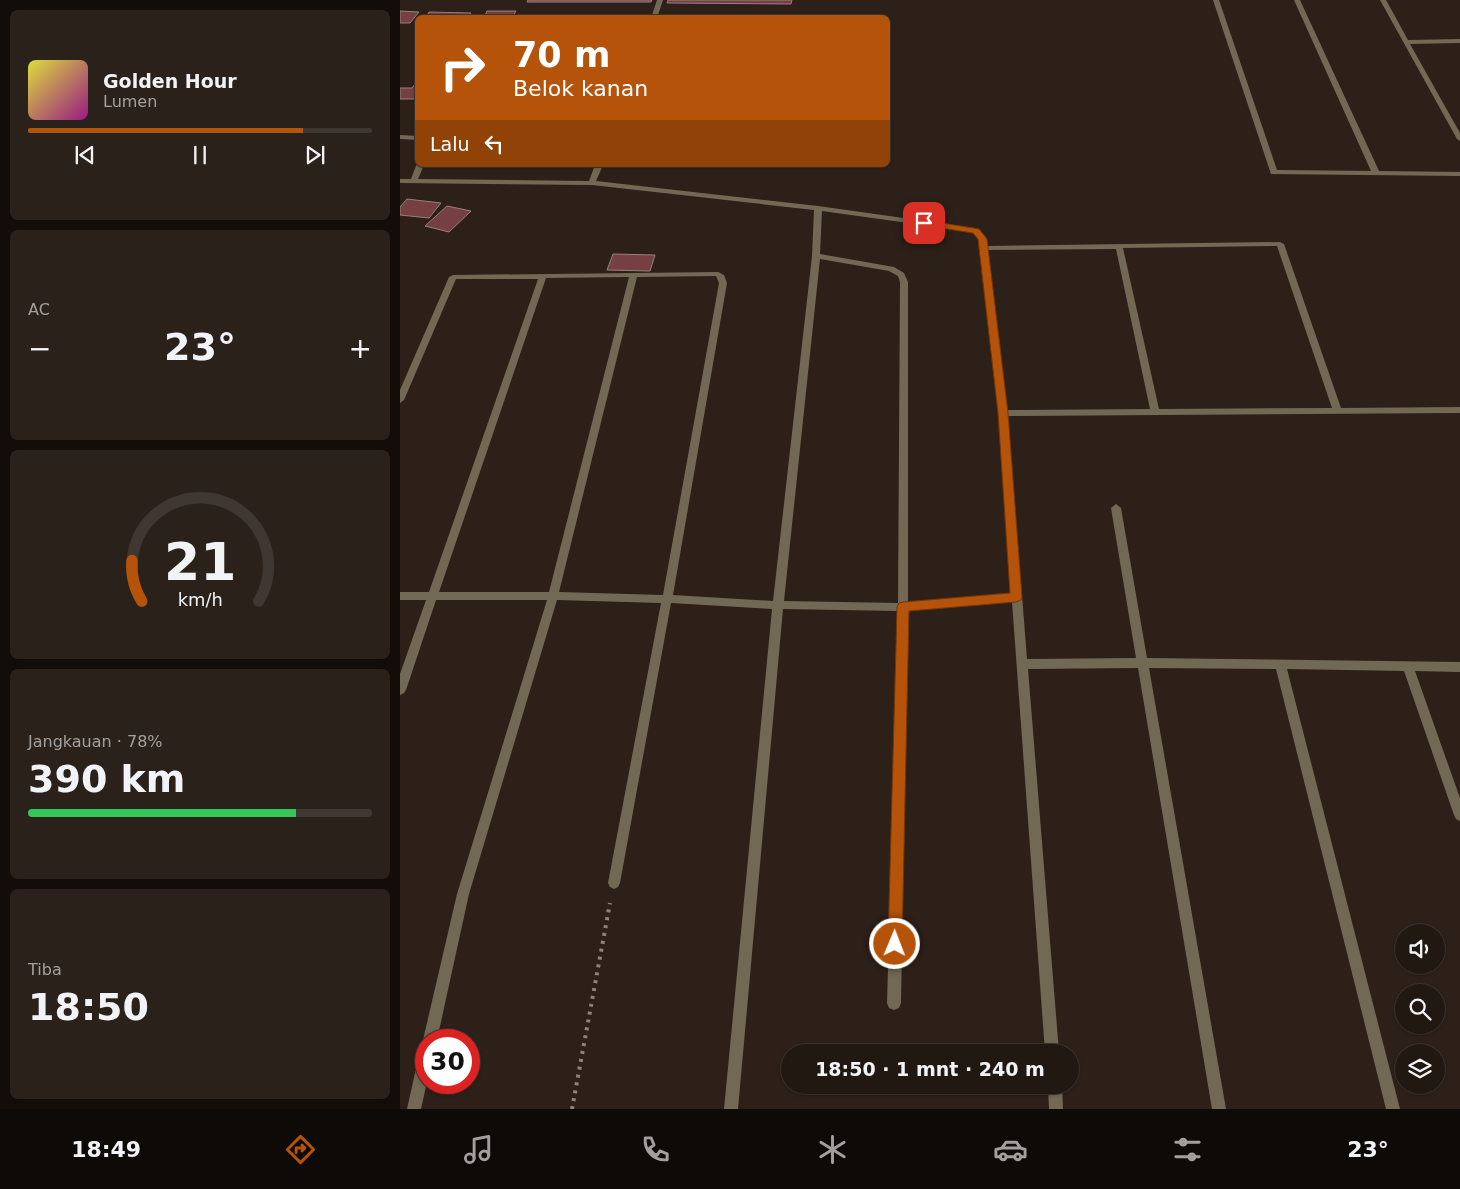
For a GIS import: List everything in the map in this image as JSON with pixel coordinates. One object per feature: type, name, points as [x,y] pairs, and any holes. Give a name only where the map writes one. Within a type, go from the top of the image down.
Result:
[{"type":"street","points":[[655,15],[660,0]]},
{"type":"street","points":[[1216,0],[1274,172],[1460,174]]},
{"type":"street","points":[[1297,0],[1376,173]]},
{"type":"street","points":[[1383,0],[1460,139]]},
{"type":"street","points":[[1406,42],[1460,41]]},
{"type":"street","points":[[400,137],[415,138]]},
{"type":"street","points":[[414,181],[419,167]]},
{"type":"street","points":[[592,183],[598,167]]},
{"type":"street","points":[[400,181],[592,183],[818,208],[976,230],[982,239],[984,248],[1003,413],[1051,1044]]},
{"type":"street","points":[[731,1109],[778,605],[816,256],[818,208]]},
{"type":"street","points":[[984,248],[1280,244],[1338,411]]},
{"type":"street","points":[[1119,246],[1155,412]]},
{"type":"street","points":[[816,256],[891,270],[901,275],[904,282],[903,607],[894,1003]]},
{"type":"street","points":[[432,1029],[463,894],[553,596],[634,274]]},
{"type":"street","points":[[400,400],[453,277],[634,274],[718,274],[721,277],[723,283],[614,883]]},
{"type":"street","points":[[400,690],[543,275]]},
{"type":"street","points":[[1003,413],[1460,410]]},
{"type":"street","points":[[1116,508],[1219,1109]]},
{"type":"street","points":[[400,596],[553,596],[667,599],[778,605],[903,607],[1016,597]]},
{"type":"street","points":[[1023,664],[1142,663],[1460,667]]},
{"type":"street","points":[[1280,665],[1393,1109]]},
{"type":"street","points":[[1408,666],[1460,815]]},
{"type":"street","points":[[414,1109],[417,1094]]},
{"type":"street","points":[[1055,1094],[1056,1109]]},
{"type":"path","points":[[572,1109],[614,883]]},
{"type":"building","points":[[528,0],[652,0],[651,2],[527,2]]},
{"type":"building","points":[[668,0],[792,0],[791,4],[667,3]]},
{"type":"building","points":[[400,11],[419,12],[410,23],[400,23]]},
{"type":"building","points":[[487,11],[516,11],[514,15],[485,15]]},
{"type":"building","points":[[429,12],[471,13],[470,15],[428,15]]},
{"type":"building","points":[[415,84],[415,99],[400,99],[400,88],[412,88]]},
{"type":"building","points":[[407,199],[441,203],[429,218],[400,215],[400,207]]},
{"type":"building","points":[[447,206],[471,211],[449,232],[425,226]]},
{"type":"building","points":[[613,254],[655,255],[650,271],[607,270]]},
{"type":"route","points":[[895,944],[903,607],[1016,597],[1003,413],[982,239],[976,230],[924,223]]}]
